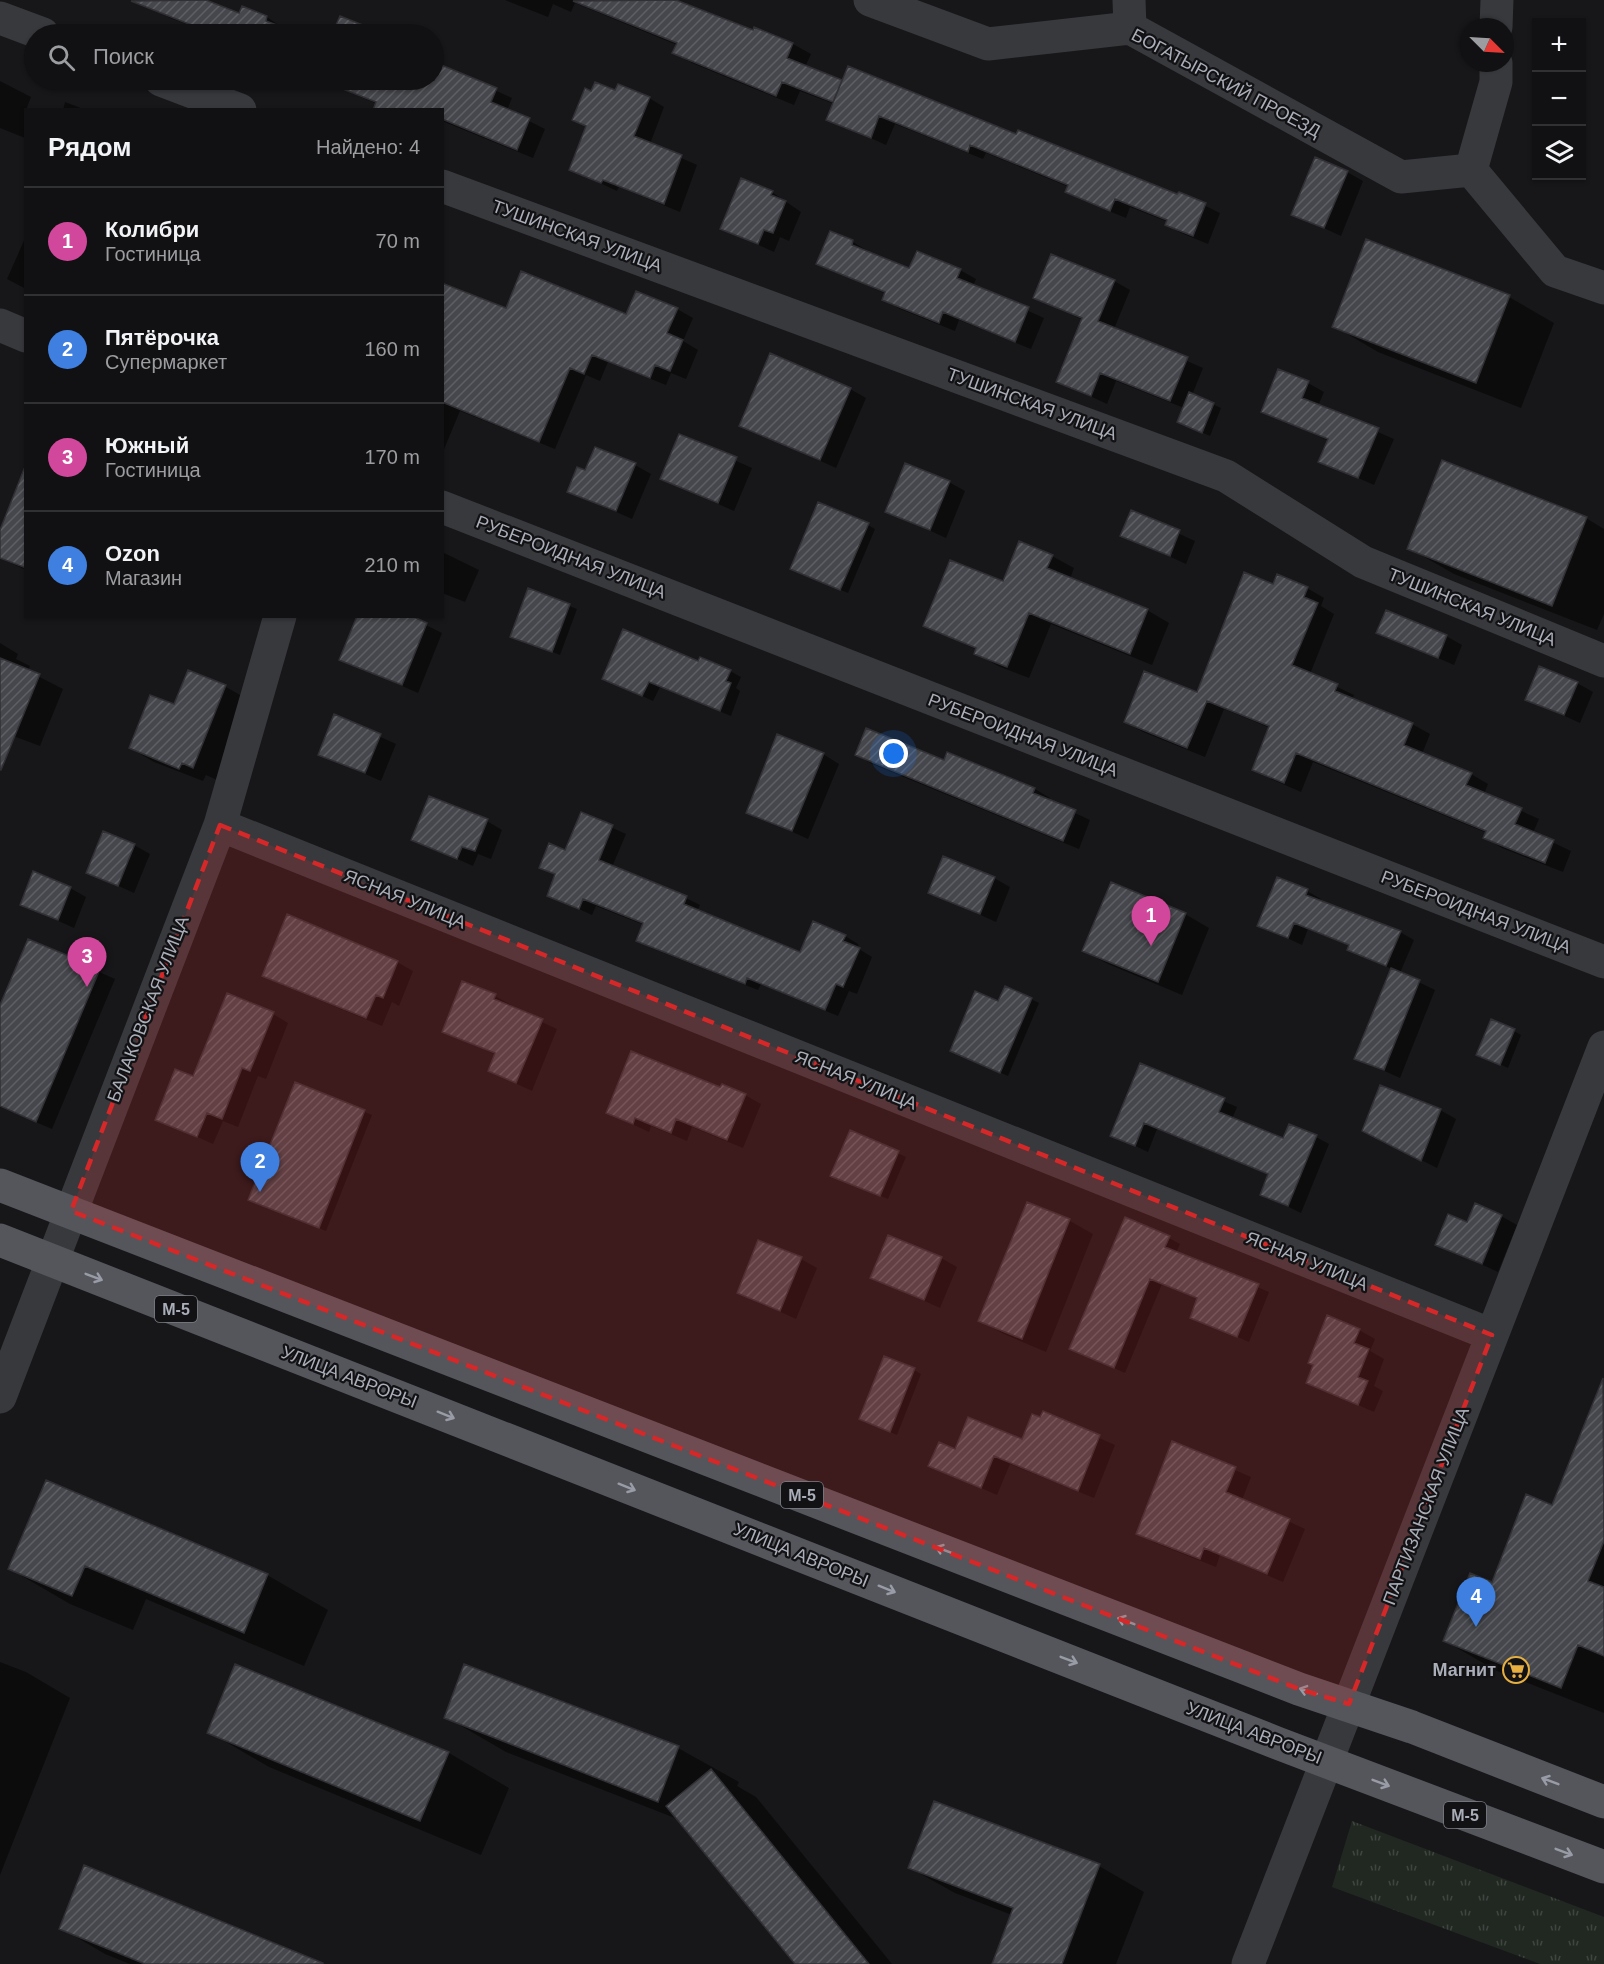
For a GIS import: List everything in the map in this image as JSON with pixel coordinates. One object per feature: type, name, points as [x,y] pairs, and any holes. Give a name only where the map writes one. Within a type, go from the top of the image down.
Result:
[{"type":"main road","name":"М-5","points":[[0,1185],[1288,1684],[1349,1704],[1604,1802]]},
{"type":"main road","name":"УЛИЦА АВРОРЫ","points":[[0,1240],[1327,1762],[1604,1867]]},
{"type":"street","name":"БОГАТЫРСКИЙ ПРОЕЗД","points":[[870,0],[988,44],[1129,14],[1401,177],[1471,170]]},
{"type":"street","points":[[1496,18],[1497,0]]},
{"type":"street","points":[[0,18],[24,27]]},
{"type":"street","points":[[1496,72],[1496,82],[1471,170],[1555,271],[1604,288]]},
{"type":"street","points":[[187,90],[235,108]]},
{"type":"street","name":"ТУШИНСКАЯ УЛИЦА","points":[[444,187],[1226,476],[1363,562],[1604,661]]},
{"type":"street","points":[[0,325],[24,335]]},
{"type":"street","name":"РУБЕРОИДНАЯ УЛИЦА","points":[[444,508],[1604,962]]},
{"type":"street","name":"БАЛАКОВСКАЯ УЛИЦА","points":[[0,1397],[220,825],[279,618]]},
{"type":"street","name":"ЯСНАЯ УЛИЦА","points":[[220,825],[1492,1335]]},
{"type":"street","name":"ПАРТИЗАНСКАЯ УЛИЦА","points":[[1248,1964],[1604,1047]]},
{"type":"highlighted area","points":[[220,825],[1492,1335],[1349,1704],[1299,1689],[71,1211]]},
{"type":"green space","points":[[1352,1821],[1604,1917],[1604,1964],[1540,1964],[1332,1887]]},
{"type":"building","points":[[206,0],[239,13],[242,6],[267,16],[266,21],[274,24],[189,24],[131,1]]},
{"type":"building","points":[[676,0],[793,43],[787,58],[842,80],[833,102],[782,82],[776,96],[672,53],[677,43],[573,1]]},
{"type":"building","points":[[340,16],[360,24],[336,24]]},
{"type":"building","points":[[444,66],[497,88],[491,102],[530,118],[517,150],[444,120],[444,108],[374,108],[376,102],[345,90],[444,90]]},
{"type":"building","points":[[848,66],[1016,134],[1018,130],[1177,194],[1179,192],[1206,203],[1193,236],[1165,225],[1167,220],[1115,199],[1110,211],[1065,192],[1068,185],[970,145],[968,152],[879,116],[871,138],[826,120]]},
{"type":"building","points":[[595,82],[615,90],[618,84],[650,97],[634,136],[682,155],[664,204],[603,180],[601,183],[569,170],[586,126],[572,120],[585,88],[591,91]]},
{"type":"building","points":[[1315,157],[1348,171],[1324,228],[1291,215]]},
{"type":"building","points":[[741,178],[773,191],[771,195],[786,201],[773,233],[764,230],[758,244],[720,229]]},
{"type":"building","points":[[830,231],[853,240],[852,245],[909,268],[917,251],[961,269],[957,278],[1029,307],[1015,342],[943,312],[939,323],[882,300],[885,292],[816,264]]},
{"type":"building","points":[[1366,239],[1510,295],[1476,383],[1332,327]]},
{"type":"building","points":[[1051,254],[1115,280],[1098,321],[1188,357],[1170,401],[1100,373],[1091,396],[1056,382],[1082,318],[1033,298]]},
{"type":"building","points":[[521,271],[626,314],[636,291],[678,308],[667,333],[683,340],[670,371],[655,365],[650,378],[592,355],[584,374],[570,368],[539,442],[444,403],[444,284],[506,308]]},
{"type":"building","points":[[770,353],[851,388],[820,460],[739,426]]},
{"type":"building","points":[[1278,369],[1309,381],[1302,398],[1379,428],[1358,478],[1318,462],[1328,439],[1261,412]]},
{"type":"building","points":[[1189,392],[1214,403],[1202,433],[1177,422]]},
{"type":"building","points":[[679,434],[737,457],[718,503],[660,479]]},
{"type":"building","points":[[595,447],[636,463],[616,511],[567,492],[577,467],[585,470]]},
{"type":"building","points":[[1442,460],[1587,517],[1552,606],[1407,549]]},
{"type":"building","points":[[905,463],[950,481],[930,530],[885,512]]},
{"type":"building","points":[[24,469],[24,567],[0,558],[0,530]]},
{"type":"building","points":[[818,502],[869,523],[840,590],[790,569]]},
{"type":"building","points":[[1131,510],[1180,530],[1170,556],[1120,536]]},
{"type":"building","points":[[1019,541],[1053,555],[1047,568],[1148,609],[1130,654],[1029,613],[1007,667],[974,654],[976,648],[923,626],[950,560],[1003,581]]},
{"type":"building","points":[[1244,572],[1273,584],[1277,574],[1308,587],[1304,597],[1318,603],[1292,665],[1338,684],[1335,691],[1413,723],[1404,745],[1472,773],[1466,785],[1522,808],[1515,824],[1554,840],[1545,863],[1483,838],[1486,831],[1296,753],[1284,783],[1252,770],[1269,726],[1207,701],[1187,748],[1124,722],[1144,671],[1197,692]]},
{"type":"building","points":[[528,588],[570,604],[552,652],[510,637]]},
{"type":"building","points":[[1386,610],[1447,635],[1438,658],[1376,633]]},
{"type":"building","points":[[356,618],[416,618],[427,623],[402,685],[339,660]]},
{"type":"building","points":[[623,629],[698,661],[700,657],[731,670],[726,681],[731,683],[720,711],[649,682],[642,696],[602,679]]},
{"type":"building","points":[[0,658],[40,674],[1,770],[0,770]]},
{"type":"building","points":[[1539,666],[1578,682],[1564,715],[1525,700]]},
{"type":"building","points":[[188,670],[226,685],[193,768],[182,763],[179,769],[129,748],[150,695],[174,704]]},
{"type":"building","points":[[334,714],[381,734],[365,773],[318,755]]},
{"type":"building","points":[[866,728],[944,760],[947,752],[1035,788],[1033,793],[1076,810],[1063,841],[855,755]]},
{"type":"building","points":[[777,734],[824,753],[792,831],[746,813]]},
{"type":"building","points":[[429,796],[488,819],[475,851],[462,847],[457,859],[411,840]]},
{"type":"building","points":[[581,812],[613,825],[599,860],[687,896],[684,904],[800,952],[813,921],[846,935],[843,941],[860,948],[843,987],[836,984],[825,1010],[747,978],[745,984],[636,941],[643,923],[583,899],[579,909],[547,896],[555,874],[539,868],[549,843],[565,850]]},
{"type":"building","points":[[103,831],[135,844],[118,886],[86,873]]},
{"type":"building","points":[[943,856],[995,877],[980,914],[928,893]]},
{"type":"building","points":[[33,871],[71,887],[58,920],[20,905]]},
{"type":"building","points":[[1277,877],[1308,889],[1306,895],[1401,931],[1386,966],[1347,950],[1349,945],[1294,923],[1288,938],[1257,926]]},
{"type":"building","points":[[1111,882],[1186,913],[1158,982],[1082,951]]},
{"type":"building","points":[[287,914],[398,961],[383,998],[376,995],[366,1018],[262,976]]},
{"type":"building","points":[[28,939],[100,969],[36,1122],[0,1106],[0,1005]]},
{"type":"building","points":[[1391,968],[1420,980],[1384,1070],[1354,1059]]},
{"type":"building","points":[[462,981],[496,994],[494,999],[543,1019],[516,1083],[488,1071],[495,1053],[442,1032]]},
{"type":"building","points":[[1005,986],[1032,998],[1000,1073],[950,1051],[975,991],[998,1001]]},
{"type":"building","points":[[227,993],[274,1012],[250,1071],[242,1068],[222,1119],[207,1113],[197,1137],[155,1120],[175,1069],[193,1076]]},
{"type":"building","points":[[1491,1019],[1515,1029],[1500,1065],[1476,1055]]},
{"type":"building","points":[[631,1051],[720,1087],[722,1084],[746,1094],[727,1140],[676,1119],[671,1133],[635,1118],[633,1124],[606,1113]]},
{"type":"building","points":[[1140,1063],[1225,1098],[1219,1112],[1283,1138],[1289,1124],[1317,1135],[1288,1206],[1260,1195],[1268,1174],[1144,1123],[1135,1146],[1110,1136]]},
{"type":"building","points":[[295,1082],[365,1110],[319,1228],[248,1200]]},
{"type":"building","points":[[1380,1085],[1441,1109],[1421,1161],[1362,1131]]},
{"type":"building","points":[[850,1130],[899,1151],[880,1196],[830,1176]]},
{"type":"building","points":[[1027,1202],[1070,1219],[1022,1339],[978,1321]]},
{"type":"building","points":[[1475,1203],[1502,1215],[1482,1264],[1435,1245],[1448,1214],[1467,1222]]},
{"type":"building","points":[[1125,1217],[1170,1236],[1165,1247],[1259,1284],[1237,1337],[1190,1318],[1197,1298],[1150,1279],[1114,1368],[1069,1349]]},
{"type":"building","points":[[888,1235],[942,1257],[924,1300],[870,1278]]},
{"type":"building","points":[[758,1240],[802,1257],[780,1311],[737,1293]]},
{"type":"building","points":[[1327,1315],[1360,1329],[1354,1343],[1369,1349],[1358,1377],[1368,1381],[1358,1405],[1306,1383],[1313,1365],[1308,1363]]},
{"type":"building","points":[[884,1356],[915,1368],[890,1432],[859,1419]]},
{"type":"building","points":[[1603,1378],[1604,1541],[1588,1581],[1604,1587],[1604,1656],[1578,1645],[1561,1688],[1443,1641],[1470,1573],[1492,1582],[1526,1494],[1552,1505]]},
{"type":"building","points":[[1043,1411],[1100,1435],[1078,1491],[994,1456],[981,1488],[928,1466],[939,1442],[955,1449],[968,1417],[1022,1439],[1032,1414],[1040,1417]]},
{"type":"building","points":[[1172,1441],[1236,1467],[1226,1492],[1290,1519],[1267,1574],[1204,1548],[1200,1559],[1136,1534]]},
{"type":"building","points":[[46,1480],[268,1574],[244,1633],[85,1566],[72,1596],[8,1569]]},
{"type":"building","points":[[235,1664],[449,1752],[420,1821],[207,1733]]},
{"type":"building","points":[[464,1664],[679,1746],[658,1802],[444,1718]]},
{"type":"building","points":[[711,1769],[869,1964],[795,1964],[666,1806]]},
{"type":"building","points":[[934,1801],[1100,1864],[1062,1964],[992,1964],[1013,1908],[908,1868]]},
{"type":"building","points":[[84,1865],[323,1964],[145,1964],[59,1929]]},
{"type":"place","name":"Колибри","points":[[1151,946]]},
{"type":"place","name":"Южный","points":[[87,987]]},
{"type":"place","name":"Пятёрочка","points":[[260,1192]]},
{"type":"place","name":"Ozon","points":[[1476,1627]]},
{"type":"place","name":"Магнит","points":[[1516,1670]]}]
